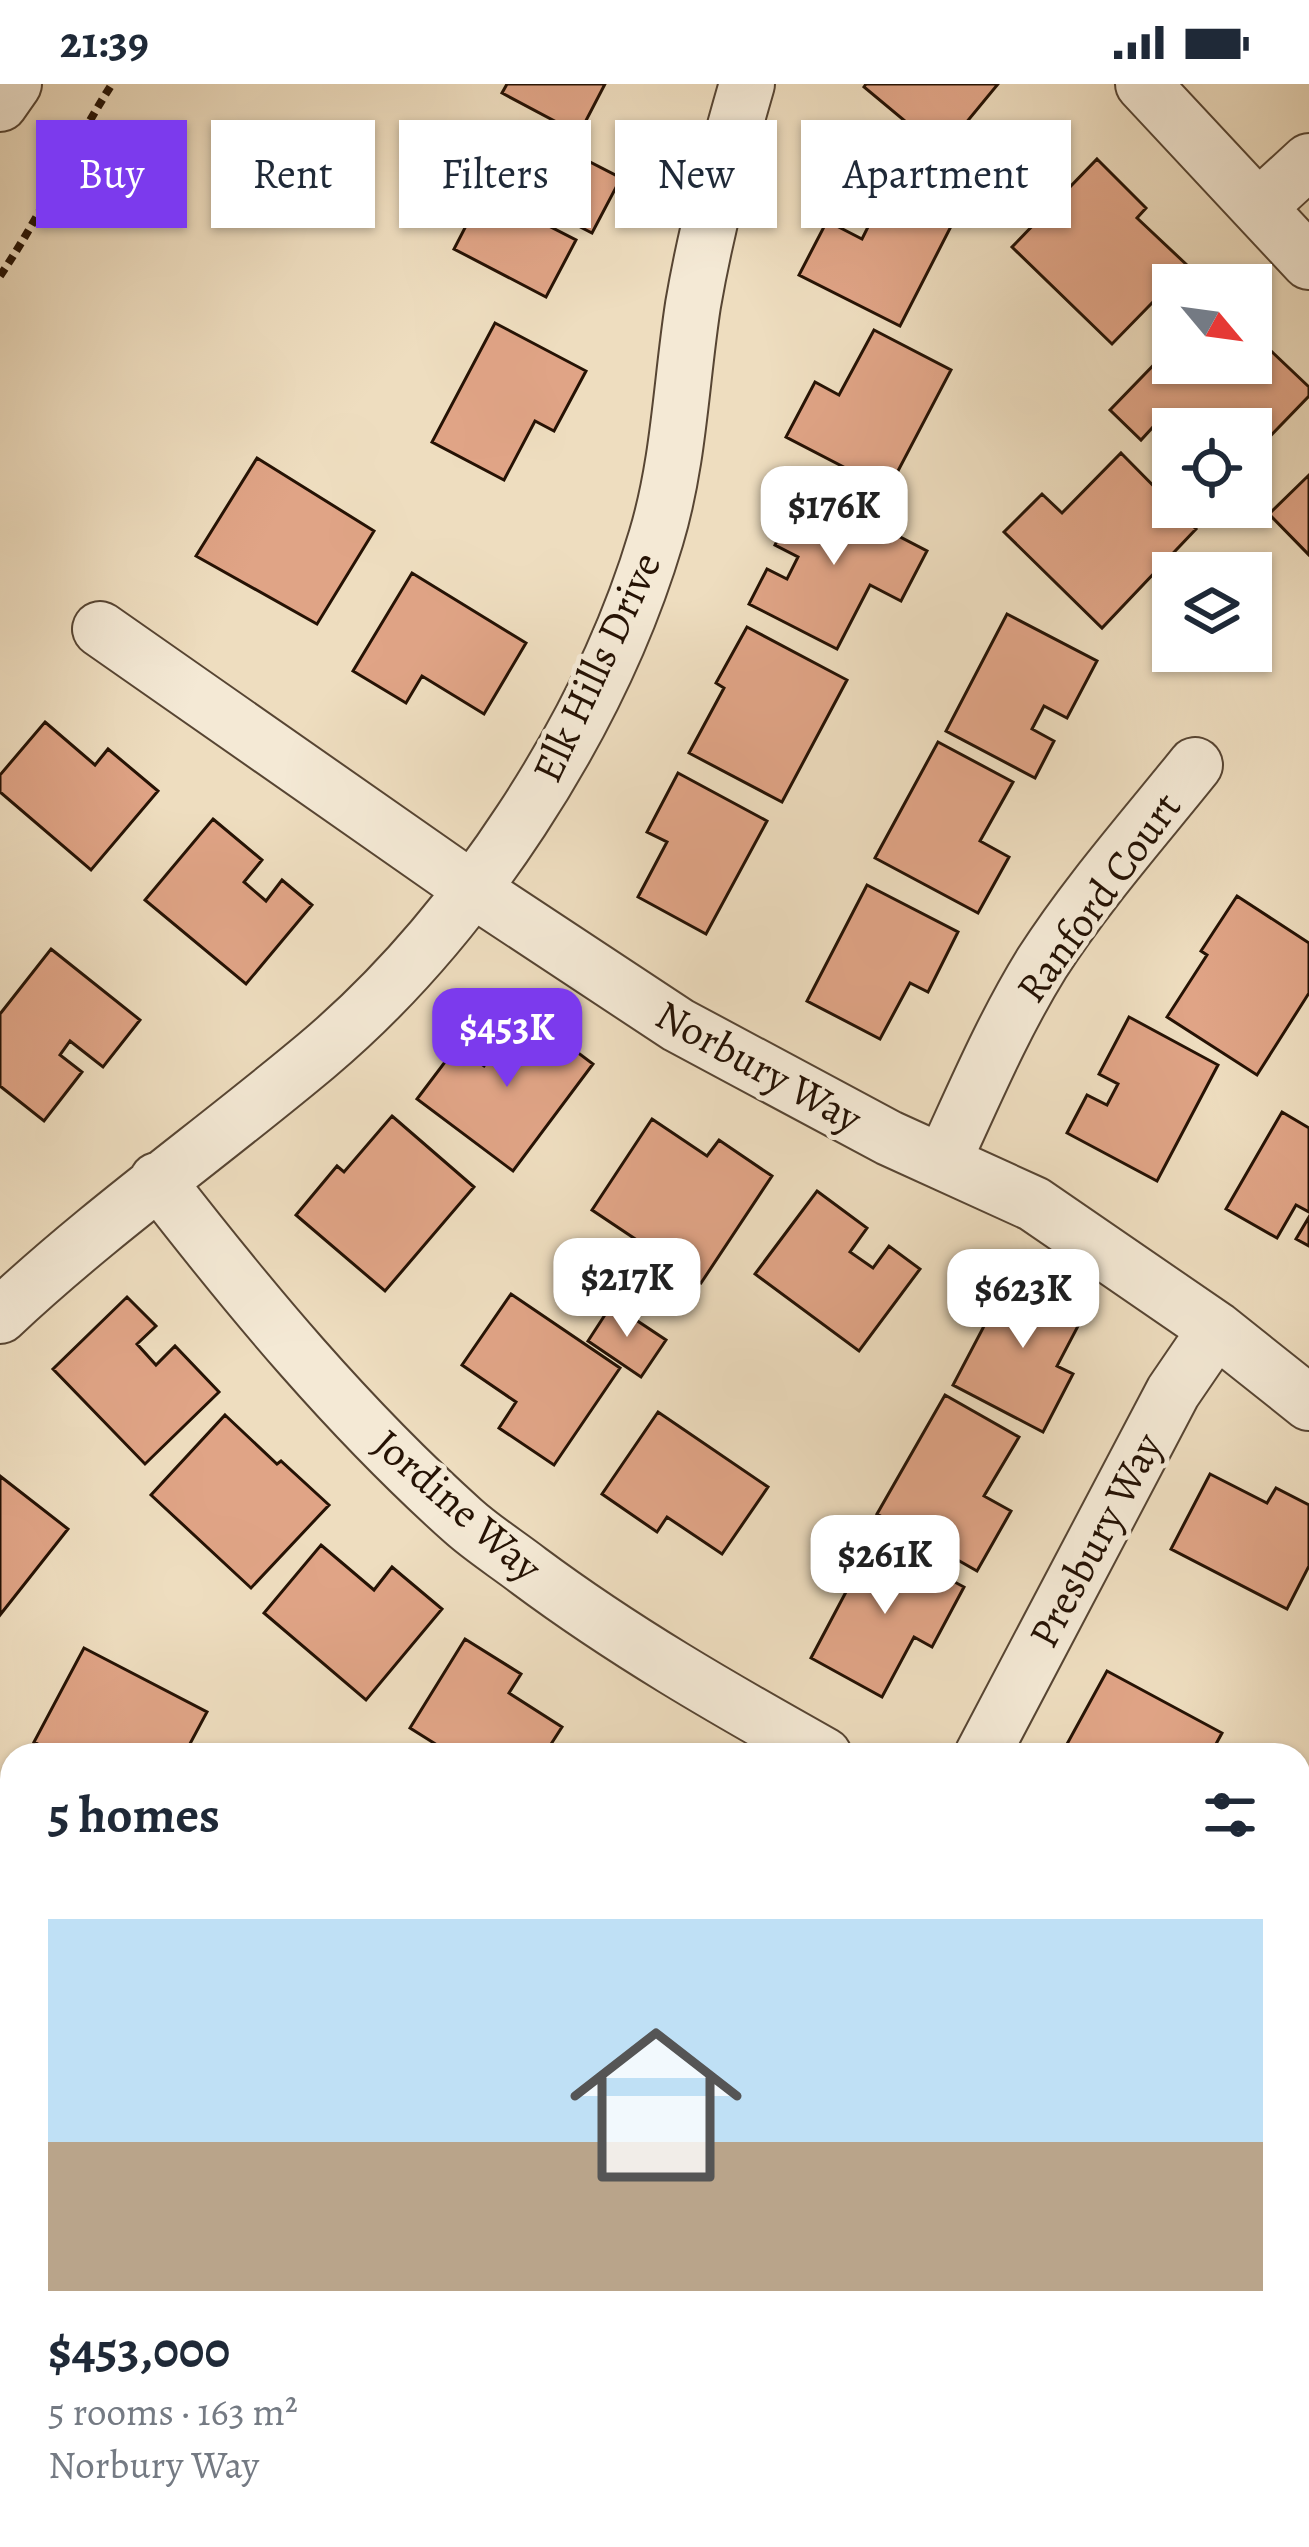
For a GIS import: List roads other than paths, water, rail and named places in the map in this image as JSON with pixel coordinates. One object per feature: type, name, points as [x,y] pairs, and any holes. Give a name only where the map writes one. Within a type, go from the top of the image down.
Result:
[{"type":"street","points":[[0,104],[14,84]]},
{"type":"street","name":"Elk Hills Drive","points":[[0,1316],[374,1003],[472,889],[542,788],[582,719],[656,538],[674,460],[693,305],[716,192],[747,84]]},
{"type":"street","points":[[1143,84],[1309,262]]},
{"type":"street","points":[[1260,206],[1309,160]]},
{"type":"street","name":"Norbury Way","points":[[100,629],[472,889],[699,1037],[782,1084],[1034,1204],[1216,1329],[1309,1402]]},
{"type":"street","name":"Ranford Court","points":[[944,1162],[1005,1029],[1041,965],[1082,904],[1195,765]]},
{"type":"street","name":"Jordine Way","points":[[157,1180],[244,1294],[301,1359],[464,1523],[594,1620],[684,1678],[802,1743]]},
{"type":"street","name":"Presbury Way","points":[[988,1743],[1173,1392],[1216,1329]]}]
